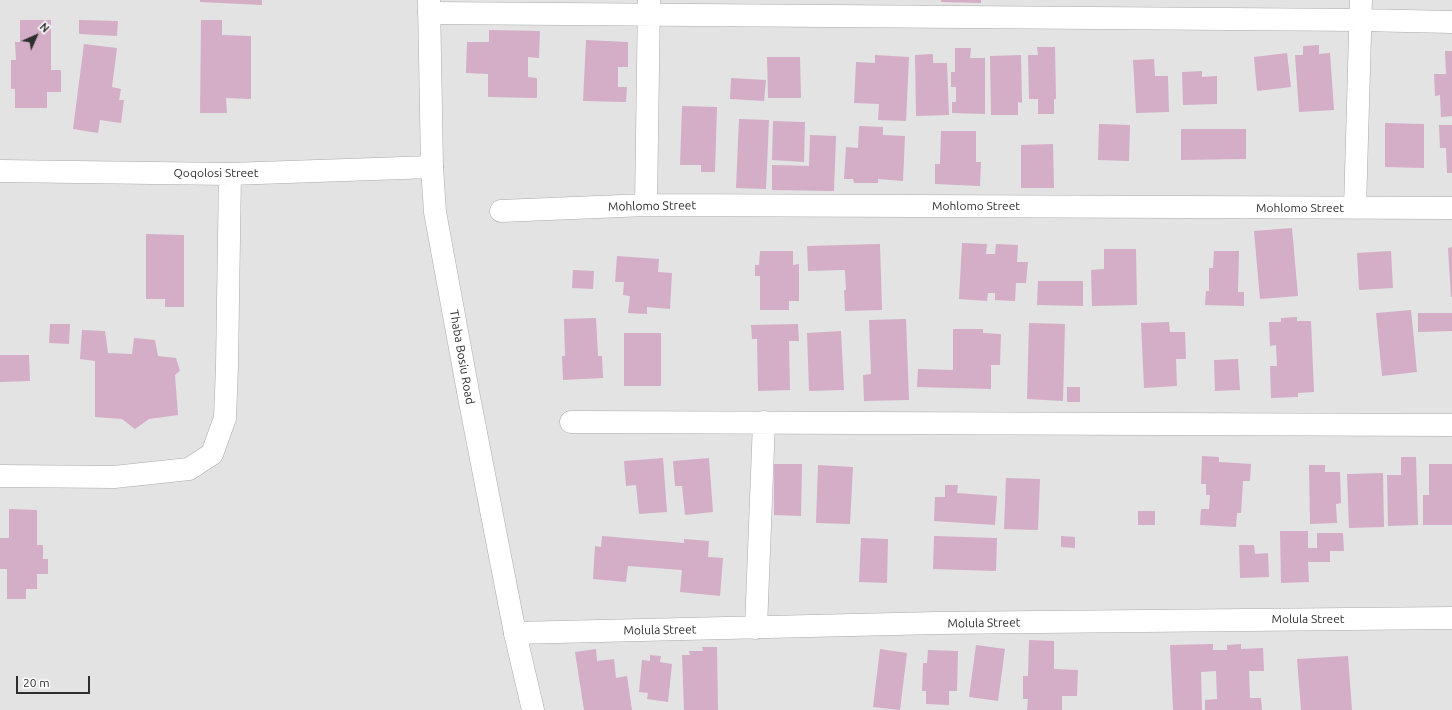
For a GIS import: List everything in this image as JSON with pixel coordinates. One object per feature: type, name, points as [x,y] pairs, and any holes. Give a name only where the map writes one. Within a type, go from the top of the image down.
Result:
[{"type":"street","points":[[429,6],[1361,10],[1452,22]]},
{"type":"street","name":"Thaba Bosiu Road","points":[[429,6],[432,167],[435,212],[515,633],[533,710]]},
{"type":"street","points":[[646,205],[649,7]]},
{"type":"street","points":[[1355,208],[1361,10]]},
{"type":"street","name":"Qoqolosi Street","points":[[0,171],[230,174],[432,167]]},
{"type":"street","points":[[0,476],[114,477],[189,469],[212,454],[225,418],[228,366],[230,174]]},
{"type":"street","name":"Mohlomo Street","points":[[501,211],[646,205],[1452,208]]},
{"type":"street","points":[[571,422],[1452,425]]},
{"type":"street","points":[[756,628],[764,422]]},
{"type":"street","name":"Molula Street","points":[[515,633],[937,623],[1452,618]]},
{"type":"building","points":[[200,0],[262,0],[262,5],[200,2]]},
{"type":"building","points":[[941,0],[981,0],[981,3],[941,2]]},
{"type":"building","points":[[20,20],[51,20],[51,70],[61,70],[61,92],[47,92],[47,108],[15,108],[15,89],[11,89],[11,60],[16,60],[15,42],[20,42]]},
{"type":"building","points":[[79,20],[118,21],[117,36],[79,34]]},
{"type":"building","points":[[201,20],[222,20],[222,35],[251,36],[251,99],[226,98],[227,113],[200,113]]},
{"type":"building","points":[[489,30],[540,31],[539,58],[528,57],[528,77],[537,78],[537,98],[488,97],[488,74],[466,73],[467,42],[489,42]]},
{"type":"building","points":[[586,40],[628,42],[628,67],[618,67],[618,87],[627,87],[626,102],[583,101]]},
{"type":"building","points":[[84,44],[117,48],[112,87],[121,89],[119,100],[124,100],[121,123],[100,120],[98,133],[73,129]]},
{"type":"building","points":[[1319,45],[1319,54],[1330,53],[1334,110],[1299,112],[1295,55],[1303,55],[1303,46]]},
{"type":"building","points":[[1037,47],[1055,47],[1056,99],[1054,99],[1054,114],[1038,114],[1038,99],[1029,99],[1028,55],[1038,55]]},
{"type":"building","points":[[955,48],[971,48],[970,58],[985,58],[985,114],[952,113],[952,102],[956,102],[956,87],[951,87],[951,72],[955,72]]},
{"type":"building","points":[[1445,51],[1452,51],[1452,116],[1441,117],[1440,95],[1435,96],[1434,74],[1446,74]]},
{"type":"building","points":[[1287,53],[1291,87],[1257,91],[1254,57]]},
{"type":"building","points":[[933,54],[933,63],[947,63],[949,115],[916,116],[915,55]]},
{"type":"building","points":[[875,55],[909,57],[906,121],[878,120],[879,104],[854,103],[856,62],[875,63]]},
{"type":"building","points":[[1021,55],[1022,103],[1018,102],[1018,115],[991,115],[990,56]]},
{"type":"building","points":[[767,57],[800,57],[801,98],[768,98]]},
{"type":"building","points":[[1154,59],[1155,76],[1168,76],[1169,112],[1136,113],[1133,60]]},
{"type":"building","points":[[1202,71],[1202,77],[1217,76],[1217,104],[1183,105],[1182,72]]},
{"type":"building","points":[[731,78],[766,80],[764,101],[730,99]]},
{"type":"building","points":[[682,106],[717,107],[715,172],[701,172],[701,165],[680,165]]},
{"type":"building","points":[[739,119],[769,120],[766,189],[736,188]]},
{"type":"building","points":[[773,121],[805,122],[804,162],[772,160]]},
{"type":"building","points":[[1385,123],[1424,124],[1424,168],[1385,167]]},
{"type":"building","points":[[1099,124],[1130,125],[1129,161],[1098,160]]},
{"type":"building","points":[[1439,125],[1452,125],[1452,173],[1447,173],[1446,148],[1440,148]]},
{"type":"building","points":[[859,126],[883,127],[883,135],[905,136],[903,181],[878,179],[878,183],[854,183],[853,179],[844,179],[846,147],[858,148]]},
{"type":"building","points":[[1181,129],[1246,129],[1246,159],[1181,160]]},
{"type":"building","points":[[941,131],[976,131],[976,162],[981,162],[980,186],[935,184],[935,164],[940,164]]},
{"type":"building","points":[[810,135],[836,136],[834,191],[772,190],[772,165],[809,166]]},
{"type":"building","points":[[1053,144],[1054,188],[1021,188],[1021,145]]},
{"type":"building","points":[[1292,228],[1298,296],[1260,299],[1254,231]]},
{"type":"building","points":[[146,234],[184,235],[184,307],[165,307],[165,299],[146,299]]},
{"type":"building","points":[[962,243],[987,244],[986,254],[995,254],[996,244],[1018,245],[1017,262],[1028,262],[1026,283],[1016,283],[1015,301],[995,300],[995,293],[988,293],[987,301],[959,299]]},
{"type":"building","points":[[880,244],[882,310],[845,311],[845,270],[808,271],[807,246]]},
{"type":"building","points":[[1452,247],[1452,297],[1451,297],[1448,248]]},
{"type":"building","points":[[1104,249],[1136,249],[1137,305],[1092,306],[1091,270],[1104,269]]},
{"type":"building","points":[[760,251],[793,251],[793,265],[799,264],[799,301],[789,301],[789,310],[760,310],[760,276],[755,276],[755,265],[759,265]]},
{"type":"building","points":[[1214,251],[1239,251],[1238,292],[1244,292],[1244,306],[1205,305],[1206,291],[1209,291],[1209,268],[1213,268]]},
{"type":"building","points":[[1391,251],[1393,288],[1359,290],[1357,253]]},
{"type":"building","points":[[617,256],[659,259],[658,272],[672,273],[670,309],[647,307],[647,314],[628,313],[630,296],[623,295],[624,282],[615,282]]},
{"type":"building","points":[[573,270],[594,271],[593,289],[572,288]]},
{"type":"building","points":[[1038,281],[1083,281],[1083,306],[1037,305]]},
{"type":"building","points":[[1411,310],[1417,372],[1382,376],[1376,313]]},
{"type":"building","points":[[1418,313],[1452,313],[1452,331],[1418,332]]},
{"type":"building","points":[[1297,317],[1297,321],[1311,321],[1314,392],[1298,393],[1298,397],[1271,398],[1270,366],[1277,366],[1276,345],[1270,346],[1269,322],[1281,322],[1281,318]]},
{"type":"building","points":[[596,318],[598,356],[602,356],[603,378],[563,380],[562,356],[565,356],[564,319]]},
{"type":"building","points":[[906,319],[909,400],[864,401],[863,375],[871,374],[869,320]]},
{"type":"building","points":[[1169,322],[1170,332],[1185,332],[1186,359],[1176,359],[1177,386],[1144,388],[1141,323]]},
{"type":"building","points":[[1029,323],[1065,324],[1063,401],[1027,399]]},
{"type":"building","points":[[50,324],[70,324],[69,344],[49,343]]},
{"type":"building","points":[[798,324],[799,341],[789,341],[790,390],[758,391],[757,339],[752,339],[751,325]]},
{"type":"building","points":[[953,329],[983,329],[983,333],[1001,334],[1000,365],[991,365],[991,389],[917,387],[918,369],[953,370]]},
{"type":"building","points":[[82,330],[105,331],[108,353],[132,354],[134,338],[155,340],[158,356],[176,358],[180,371],[175,375],[178,415],[149,419],[135,429],[122,419],[95,417],[95,361],[80,359]]},
{"type":"building","points":[[841,331],[844,390],[809,391],[807,333]]},
{"type":"building","points":[[624,333],[661,333],[661,386],[624,386]]},
{"type":"building","points":[[0,355],[29,355],[30,381],[0,382]]},
{"type":"building","points":[[1238,359],[1240,390],[1215,391],[1214,360]]},
{"type":"building","points":[[1067,387],[1080,387],[1080,402],[1067,402]]},
{"type":"building","points":[[1202,456],[1219,457],[1219,462],[1251,464],[1250,481],[1243,481],[1241,513],[1237,513],[1236,527],[1200,525],[1201,509],[1209,509],[1210,495],[1206,495],[1206,484],[1201,484]]},
{"type":"building","points":[[1401,457],[1416,457],[1418,525],[1388,526],[1387,475],[1401,475]]},
{"type":"building","points":[[663,458],[667,512],[639,514],[636,485],[626,486],[624,461]]},
{"type":"building","points":[[709,458],[713,512],[685,515],[682,486],[675,486],[673,461]]},
{"type":"building","points":[[774,464],[802,464],[801,516],[774,515]]},
{"type":"building","points":[[1429,464],[1452,464],[1452,525],[1423,525],[1423,495],[1429,495]]},
{"type":"building","points":[[818,465],[853,467],[850,524],[816,523]]},
{"type":"building","points":[[1309,465],[1325,465],[1325,472],[1340,472],[1341,503],[1336,504],[1337,523],[1310,524]]},
{"type":"building","points":[[1383,473],[1384,527],[1349,528],[1347,474]]},
{"type":"building","points":[[1006,478],[1040,479],[1038,530],[1004,529]]},
{"type":"building","points":[[945,485],[958,485],[957,493],[997,496],[995,525],[934,521],[935,497],[945,497]]},
{"type":"building","points":[[9,509],[37,510],[37,545],[43,545],[43,559],[48,559],[48,574],[37,574],[37,589],[26,589],[26,599],[7,599],[7,569],[0,569],[0,538],[9,538]]},
{"type":"building","points":[[1138,511],[1155,511],[1155,525],[1138,525]]},
{"type":"building","points":[[1280,531],[1308,531],[1308,548],[1317,548],[1317,533],[1343,533],[1344,551],[1330,551],[1330,562],[1308,562],[1309,582],[1281,583]]},
{"type":"building","points":[[602,536],[684,543],[684,539],[709,541],[708,557],[723,558],[720,596],[680,592],[682,570],[628,566],[626,582],[593,579],[595,546],[601,547]]},
{"type":"building","points":[[934,536],[997,538],[996,571],[933,569]]},
{"type":"building","points":[[1061,536],[1075,537],[1075,548],[1061,547]]},
{"type":"building","points":[[861,538],[888,539],[887,583],[859,582]]},
{"type":"building","points":[[1239,545],[1254,545],[1255,554],[1268,553],[1269,577],[1240,578]]},
{"type":"building","points":[[1029,640],[1054,641],[1054,669],[1078,670],[1077,696],[1062,696],[1062,710],[1027,710],[1028,699],[1023,699],[1023,676],[1028,676]]},
{"type":"building","points":[[1213,644],[1213,650],[1227,650],[1227,645],[1241,644],[1241,649],[1263,648],[1264,671],[1249,671],[1250,698],[1261,698],[1262,710],[1205,710],[1205,700],[1217,699],[1216,671],[1201,672],[1202,710],[1173,710],[1170,645]]},
{"type":"building","points":[[976,645],[1005,649],[998,701],[969,697]]},
{"type":"building","points":[[702,647],[717,647],[718,710],[684,710],[682,655],[690,655],[689,651],[703,651]]},
{"type":"building","points":[[596,649],[597,661],[614,659],[616,678],[627,676],[632,710],[584,710],[575,652]]},
{"type":"building","points":[[880,649],[907,653],[900,710],[873,707]]},
{"type":"building","points":[[928,650],[958,651],[957,691],[949,691],[949,705],[926,704],[926,691],[922,691],[923,663],[927,663]]},
{"type":"building","points":[[650,655],[661,656],[660,662],[672,664],[668,702],[647,699],[648,693],[639,692],[642,660],[650,661]]},
{"type":"building","points":[[1348,656],[1352,710],[1301,710],[1297,659]]}]
